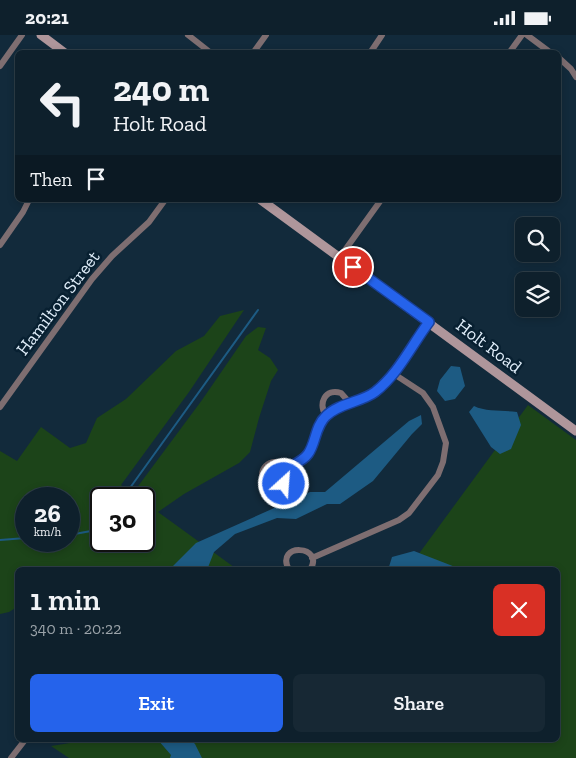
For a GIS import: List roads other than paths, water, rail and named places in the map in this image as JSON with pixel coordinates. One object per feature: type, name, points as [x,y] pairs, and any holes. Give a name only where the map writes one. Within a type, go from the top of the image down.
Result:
[{"type":"main road","points":[[41,35],[61,50]]},
{"type":"main road","name":"Holt Road","points":[[264,202],[576,431]]},
{"type":"street","points":[[0,66],[22,35]]},
{"type":"street","points":[[188,35],[208,50]]},
{"type":"street","points":[[255,50],[266,35]]},
{"type":"street","points":[[372,50],[382,35]]},
{"type":"street","points":[[511,50],[522,35]]},
{"type":"street","points":[[527,35],[547,50]]},
{"type":"street","points":[[561,60],[576,77]]},
{"type":"street","points":[[0,245],[28,202]]},
{"type":"street","name":"Hamilton Street","points":[[0,407],[92,279],[112,255],[149,222],[164,202]]},
{"type":"street","points":[[340,257],[380,202]]},
{"type":"street","points":[[286,469],[308,455],[318,429],[326,416],[349,402],[373,393],[394,374],[429,322]]},
{"type":"street","points":[[312,558],[404,517],[438,475],[443,462],[446,443],[433,407],[423,393],[394,374]]},
{"type":"street","points":[[326,416],[322,400],[330,392],[341,393],[349,402]]},
{"type":"street","points":[[276,462],[286,469],[286,481],[280,487],[268,486],[263,480],[262,471],[267,465],[276,462]]},
{"type":"street","points":[[288,567],[287,558],[297,549],[306,551],[312,558],[312,567]]},
{"type":"street","points":[[11,758],[23,742]]},
{"type":"water","points":[[451,366],[460,367],[465,386],[455,399],[445,401],[437,391],[440,380]]},
{"type":"water","points":[[474,406],[489,410],[517,412],[521,425],[511,449],[500,454],[491,447],[469,412]]},
{"type":"water","points":[[421,415],[422,424],[373,481],[340,504],[327,504],[296,519],[277,518],[235,534],[214,552],[208,567],[172,567],[196,543],[310,492],[325,492],[409,421]]},
{"type":"water","points":[[414,551],[455,567],[389,567],[392,557]]},
{"type":"water","points":[[160,742],[193,742],[202,758],[170,758],[171,755]]},
{"type":"waterway","points":[[131,487],[258,310]]},
{"type":"waterway","points":[[80,533],[90,531]]},
{"type":"waterway","points":[[0,540],[15,539]]}]
